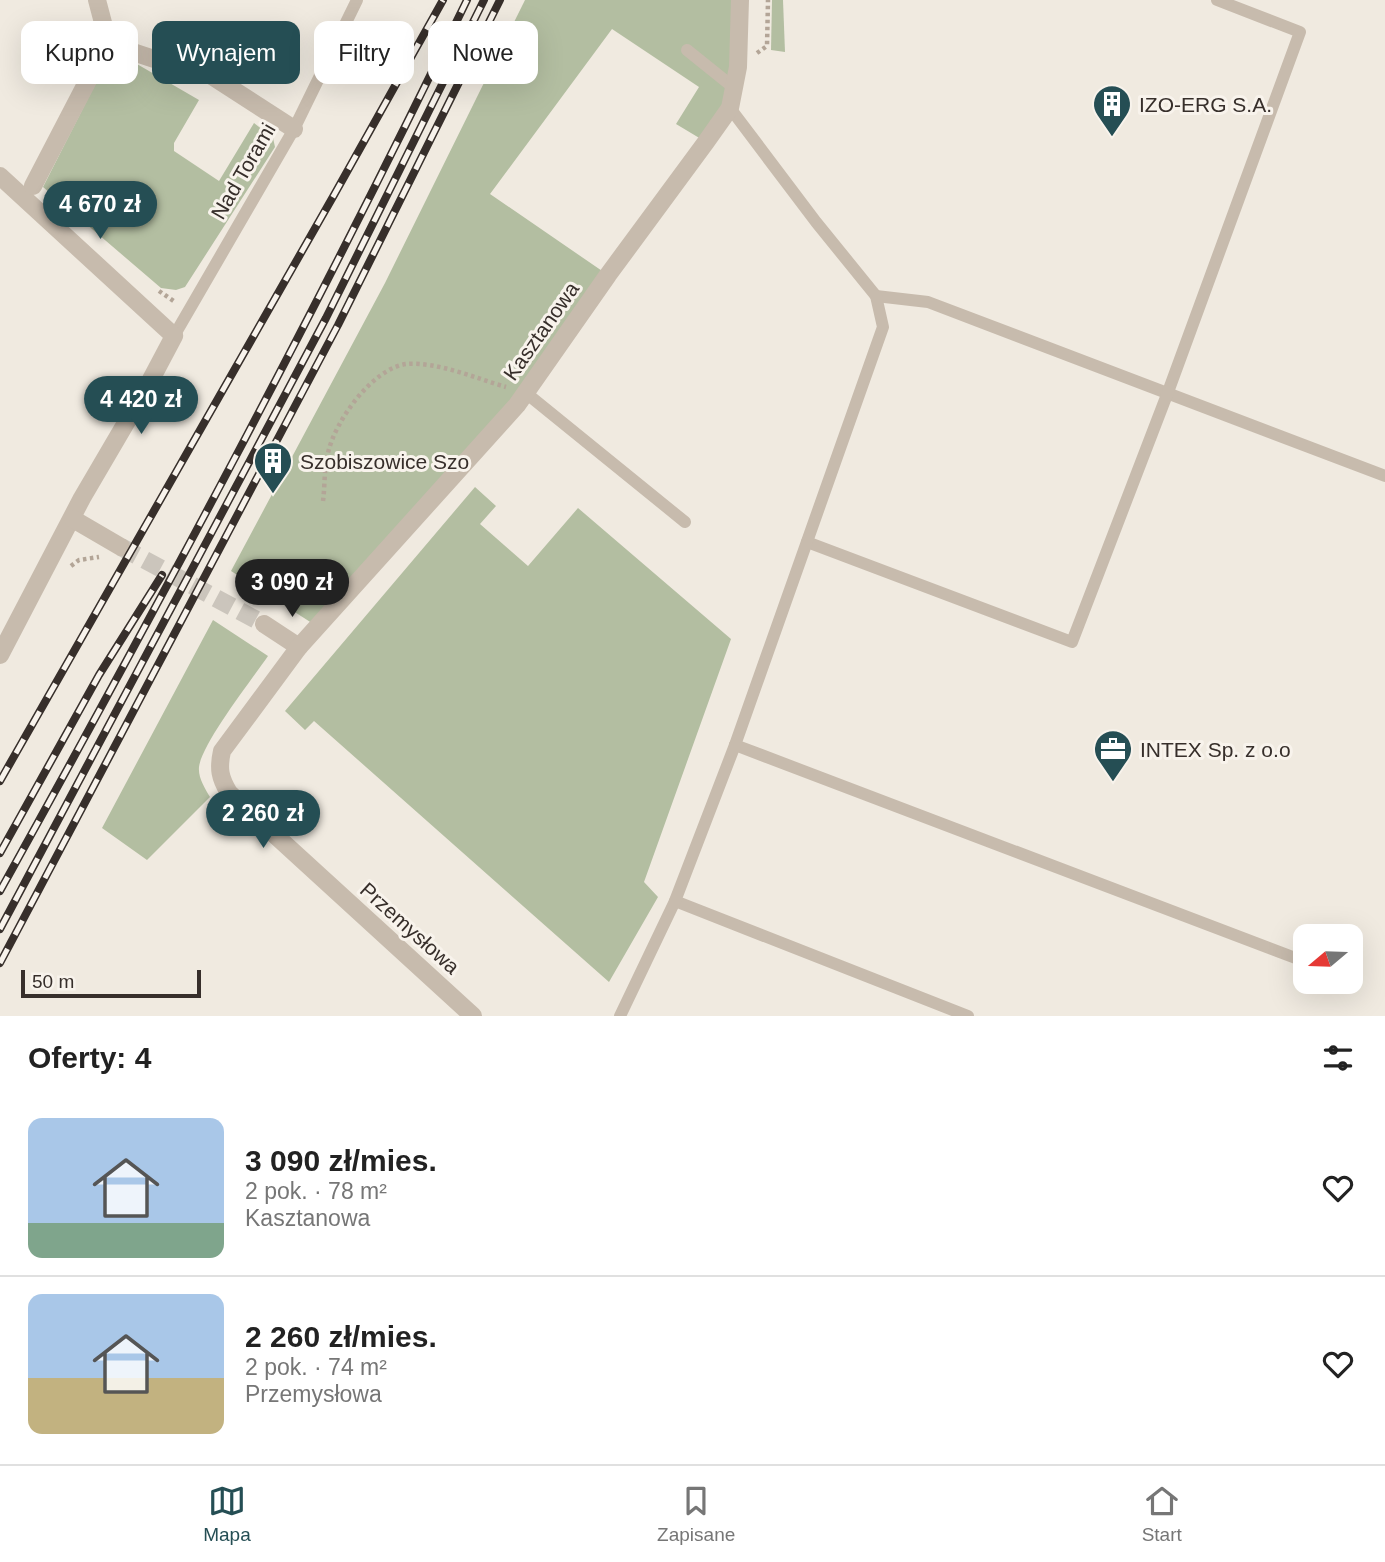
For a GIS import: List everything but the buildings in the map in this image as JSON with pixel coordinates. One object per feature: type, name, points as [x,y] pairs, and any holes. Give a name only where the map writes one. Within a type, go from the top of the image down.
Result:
[{"type":"street","points":[[97,0],[103,21]]},
{"type":"street","name":"Kasztanowa","points":[[299,647],[517,405],[730,108],[737,67],[740,0]]},
{"type":"street","points":[[138,54],[154,59],[187,60],[294,128]]},
{"type":"street","points":[[33,186],[86,84]]},
{"type":"street","points":[[0,176],[174,336]]},
{"type":"street","name":"Nad Torami","points":[[0,655],[174,336]]},
{"type":"street","points":[[73,519],[113,552]]},
{"type":"street","points":[[264,624],[299,647]]},
{"type":"street","name":"Przemysłowa","points":[[299,647],[222,751],[219,766],[221,780],[229,793],[473,1016]]},
{"type":"lane","name":"Nad Torami","points":[[174,336],[294,128],[357,0]]},
{"type":"lane","points":[[807,542],[1072,642],[1168,392],[1300,32],[1217,0]]},
{"type":"lane","points":[[687,50],[733,87]]},
{"type":"lane","points":[[620,1016],[675,901],[736,745],[883,327],[876,296],[730,108]]},
{"type":"lane","points":[[876,296],[928,302],[1385,476]]},
{"type":"lane","points":[[526,393],[685,522]]},
{"type":"lane","points":[[736,745],[1293,957]]},
{"type":"lane","points":[[675,901],[968,1016]]},
{"type":"path","points":[[767,47],[768,0]]},
{"type":"path","points":[[323,501],[328,452],[348,408],[387,370],[407,364],[433,366],[526,393]]},
{"type":"path","points":[[63,572],[79,560],[113,552]]},
{"type":"green space","points":[[525,0],[740,0],[738,67],[706,142],[676,124],[699,87],[612,29],[490,194],[608,275],[517,405],[318,627],[231,571],[385,283],[483,84],[538,84],[538,21],[515,21]]},
{"type":"green space","points":[[772,0],[783,0],[785,52],[771,50]]},
{"type":"green space","points":[[138,65],[152,73],[152,84],[171,84],[199,100],[174,143],[174,151],[219,181],[254,123],[273,138],[275,147],[185,287],[176,290],[161,288],[43,187],[95,84],[138,84]]},
{"type":"green space","points":[[475,487],[496,506],[480,524],[528,566],[578,508],[731,639],[644,882],[658,897],[609,982],[314,721],[305,730],[285,711]]},
{"type":"green space","points":[[213,620],[268,656],[218,727],[202,756],[200,775],[210,797],[147,860],[102,828]]},
{"type":"tunnel","points":[[121,547],[264,624]]},
{"type":"railway","points":[[0,781],[443,0]]},
{"type":"railway","points":[[0,891],[240,449],[467,0]]},
{"type":"railway","points":[[0,929],[326,318],[484,0]]},
{"type":"railway","points":[[0,963],[338,325],[500,0]]},
{"type":"railway","points":[[0,853],[99,675],[162,575]]},
{"type":"place","name":"IZO-ERG S.A.","points":[[1112,138]]},
{"type":"place","name":"Szobiszowice Szo","points":[[273,495]]},
{"type":"place","name":"INTEX Sp. z o.o","points":[[1113,783]]}]
